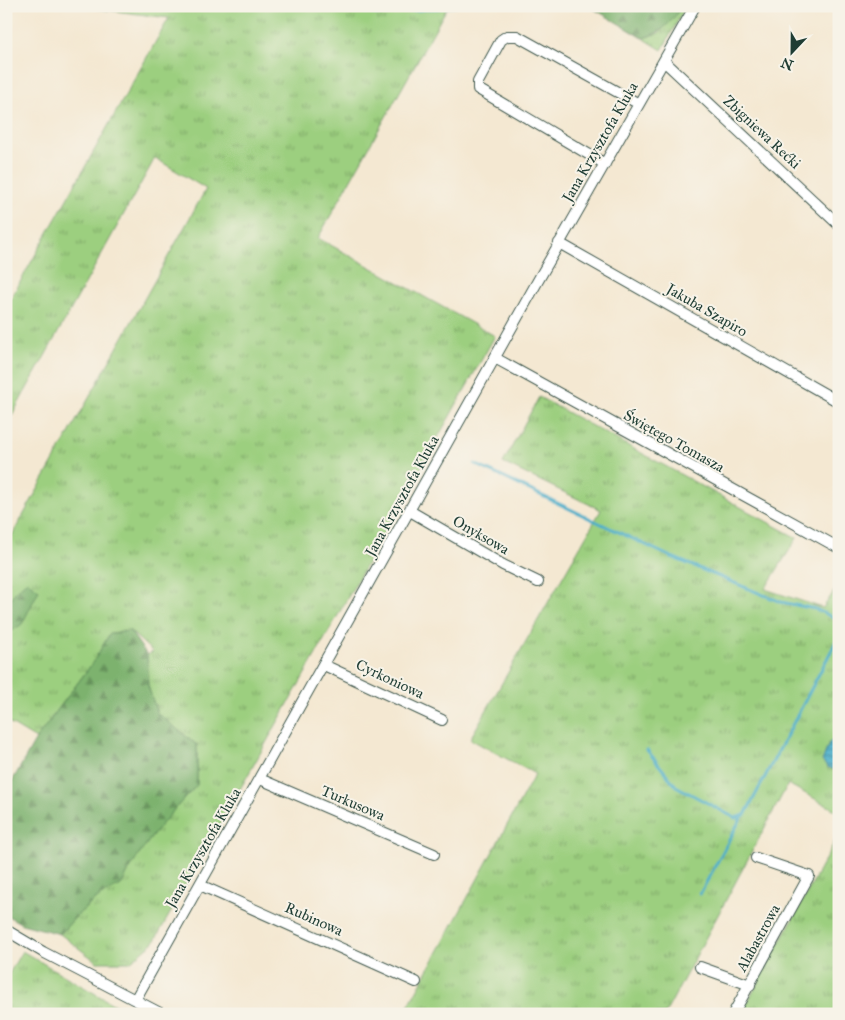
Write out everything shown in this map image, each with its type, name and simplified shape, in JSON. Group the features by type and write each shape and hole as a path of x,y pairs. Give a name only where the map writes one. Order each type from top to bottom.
{"street":[{"name":"Jana Krzysztofa Kluka","path":"135,1000 559,243 695,6"},
{"path":"605,164 478,89 478,82 501,40 507,36 517,36 639,104"},
{"name":"Zbigniewa Rećki","path":"664,61 839,225"},
{"name":"Jakuba Szapiro","path":"559,243 839,402"},
{"name":"Świętego Tomasza","path":"495,358 839,548"},
{"name":"Onyksowa","path":"410,511 503,565 538,582"},
{"name":"Cyrkoniowa","path":"324,665 442,720"},
{"name":"Turkusowa","path":"260,779 434,854"},
{"name":"Alabastrowa","path":"733,1014 809,876 756,858"},
{"name":"Rubinowa","path":"200,885 416,982"},
{"path":"6,930 43,952 162,1014"},
{"path":"700,967 750,985"}],"green space":[{"path":"76,6 448,6 318,238 495,336 154,942 130,962 97,962 60,934 95,900 121,885 155,832 197,785 197,745 157,713 148,686 147,655 153,652 130,631 110,633 94,661 36,739 6,721 6,546 206,189 155,158 6,426 6,307 169,18"},
{"path":"589,6 682,6 666,26 656,33 643,38"},
{"path":"682,6 686,6 662,50 643,38 659,33"},
{"path":"539,397 797,538 765,589 823,608 839,584 839,812 788,784 665,1014 404,1014 535,774 470,739 601,510 503,463"},
{"path":"27,581 39,590 22,624 6,635 6,617 10,599"},
{"path":"130,631 147,655 148,686 157,713 197,745 197,785 155,832 121,885 95,900 60,934 22,924 6,915 6,792 36,739 94,661 110,633"},
{"path":"839,834 839,1014 741,1014"},
{"path":"22,951 118,1007 135,1014 6,1014 6,979"}],"water":[{"path":"839,736 839,771 827,767 822,761 829,743"}],"waterway":[{"path":"328,6 379,14 456,6"},
{"path":"475,464 669,556 781,602 815,609 839,620"},
{"path":"647,750 676,786 735,818 745,815 839,636"},
{"path":"700,894 741,818"}]}
